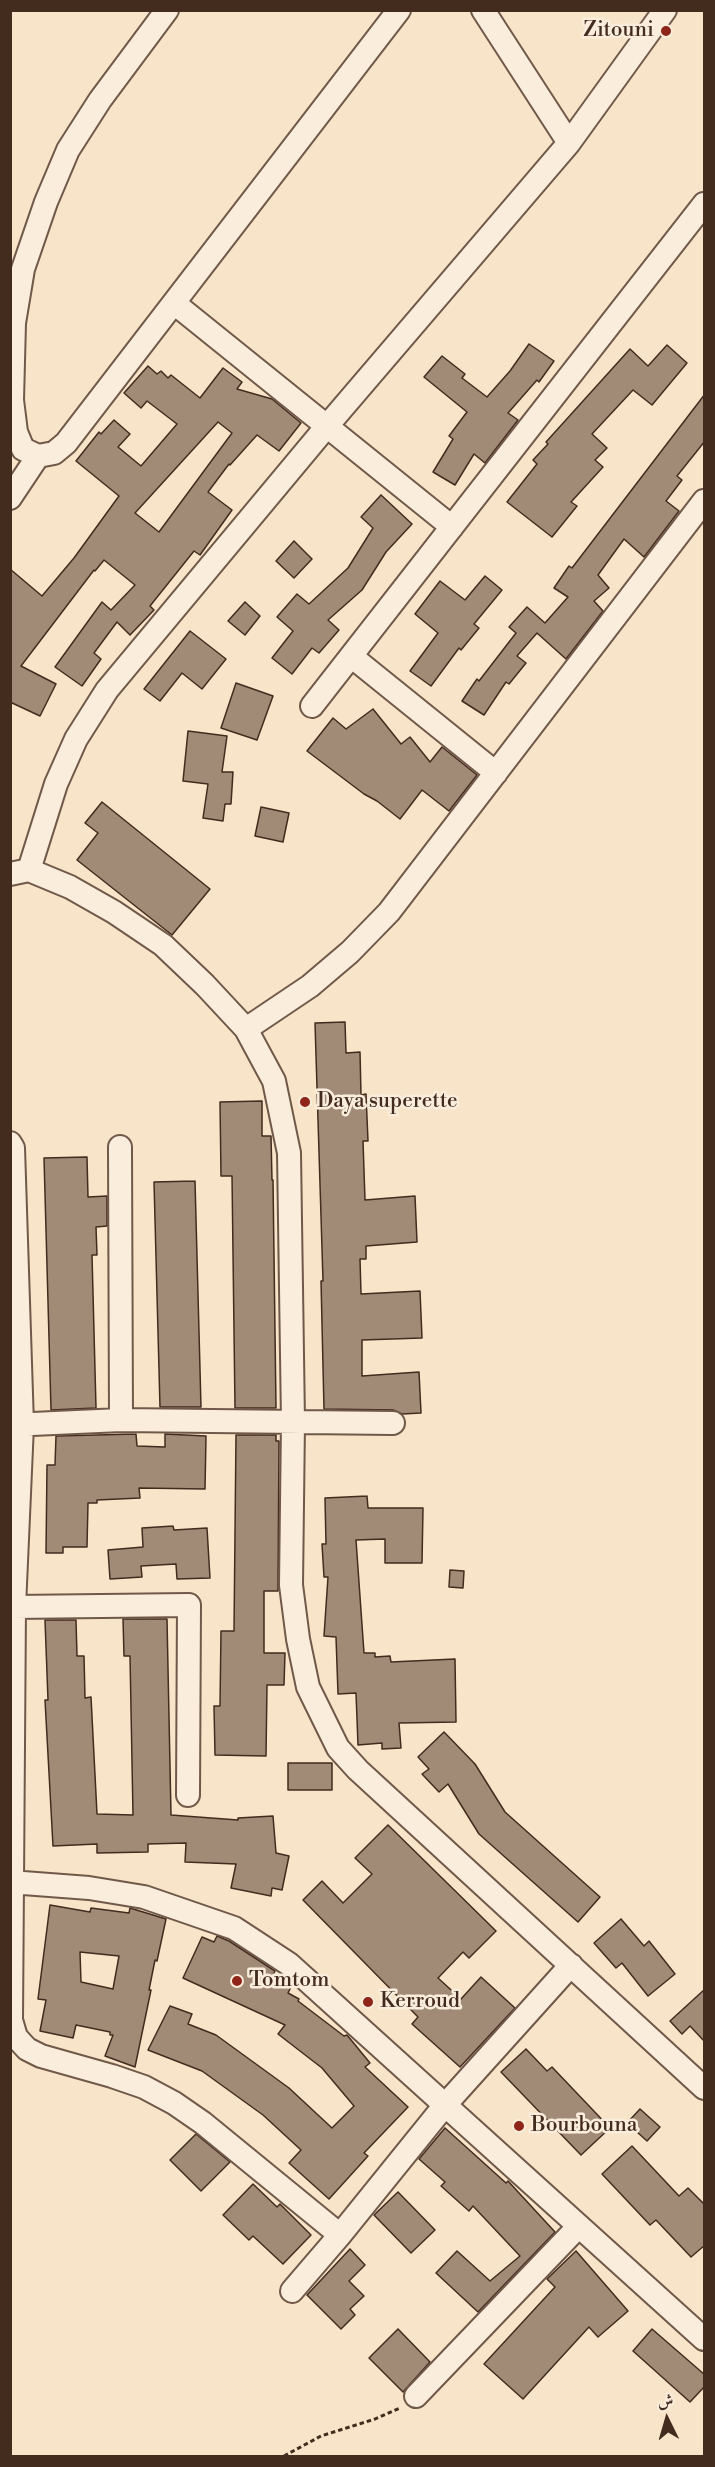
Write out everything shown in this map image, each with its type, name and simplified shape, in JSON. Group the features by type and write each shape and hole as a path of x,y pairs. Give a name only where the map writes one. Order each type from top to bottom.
{"street":[{"path":"167,10 100,100 68,150 46,202 23,269 14,323 12,400 16,432 24,449 38,456 54,453 66,443 399,10"},
{"path":"483,10 569,143"},
{"path":"665,10 569,143 327,426 107,690 76,739 20,872 70,887 163,945 246,1029 274,1081 289,1153 293,1422 291,1585 298,1639 309,1687 338,1748 358,1770 705,2088"},
{"path":"312,706 705,204"},
{"path":"174,303 452,527"},
{"path":"10,498 38,456"},
{"path":"246,1029 310,986 350,952 389,912 705,501"},
{"path":"351,656 496,773"},
{"path":"10,1143 13,1148 16,1425 10,2020 15,2037 27,2049 41,2056 144,2087 174,2103 203,2123 340,2235"},
{"path":"120,1147 121,1420"},
{"path":"16,1425 121,1420 393,1423"},
{"path":"14,1607 189,1605 188,1795"},
{"path":"12,1882 89,1887 144,1897 234,1928 289,1964 705,2339"},
{"path":"292,2291 445,2105 571,1965"},
{"path":"416,2396 579,2226"}],"path":[{"path":"284,2457 321,2436 375,2420 398,2409 416,2396"}],"building":[{"path":"529,344 554,361 539,382 537,380 508,413 518,420 485,463 474,454 455,485 433,472 453,439 449,436 467,412 424,377 442,356 465,374 462,378 487,397 510,371"},
{"path":"667,345 687,363 652,405 633,390 592,434 607,448 595,460 603,467 571,502 577,506 552,537 507,502 537,464 533,460 548,444 546,442 630,349 648,366"},
{"path":"148,366 157,374 161,371 168,378 171,375 200,398 223,368 242,382 237,389 272,399 301,423 279,451 257,435 229,464 208,492 232,510 200,555 194,551 150,606 154,610 130,635 117,622 94,653 101,659 82,686 55,667 102,602 111,610 135,585 104,560 94,570 21,666 56,684 40,716 10,702 10,569 42,596 74,558 119,496 76,461 99,432 101,434 114,420 130,434 118,447 141,466 177,424 147,401 141,408 124,393","holes":["218,422 232,433 159,532 135,513"]},
{"path":"705,394 705,441 677,476 682,480 666,501 679,511 644,557 624,539 598,575 609,588 594,601 603,611 566,659 537,633 517,656 526,663 509,684 506,682 484,715 462,701 477,679 479,681 516,633 509,627 527,607 545,623 568,597 554,588 569,566 572,568"},
{"path":"381,495 412,524 386,552 362,590 328,620 339,630 319,653 312,648 292,674 272,658 293,631 277,617 297,594 309,604 348,568 373,528 361,517"},
{"path":"294,541 312,559 294,578 276,561"},
{"path":"485,576 502,590 474,624 479,628 461,650 459,648 431,686 410,671 438,633 415,614 440,581 465,600"},
{"path":"245,602 260,616 245,635 228,621"},
{"path":"190,631 226,659 202,689 182,673 160,701 144,689"},
{"path":"236,683 273,696 257,740 221,728"},
{"path":"373,709 401,744 410,737 430,762 442,747 477,775 449,811 422,790 400,819 307,751 333,718 346,729"},
{"path":"188,731 227,736 222,772 233,772 231,804 225,804 223,821 203,818 208,784 183,781"},
{"path":"102,802 210,889 172,935 77,860 98,833 85,823"},
{"path":"261,807 289,813 283,842 255,836"},
{"path":"345,1022 346,1053 360,1052 361,1095 366,1094 368,1141 363,1141 365,1200 415,1196 417,1242 366,1246 366,1259 360,1259 361,1294 420,1291 422,1338 362,1340 362,1376 419,1372 421,1413 402,1414 393,1410 324,1409 321,1281 323,1281 315,1023"},
{"path":"262,1101 262,1136 271,1136 276,1408 235,1408 232,1176 221,1176 220,1102"},
{"path":"87,1157 88,1197 107,1196 107,1226 96,1227 97,1255 92,1255 96,1408 51,1410 44,1158"},
{"path":"195,1181 201,1407 160,1407 154,1182"},
{"path":"136,1434 137,1446 165,1447 165,1434 206,1436 205,1489 139,1488 140,1498 97,1500 97,1503 88,1503 87,1547 63,1547 63,1553 46,1553 47,1465 55,1465 56,1436"},
{"path":"236,1435 276,1435 276,1441 279,1441 278,1591 264,1591 264,1653 285,1653 284,1685 267,1685 266,1756 215,1755 214,1706 220,1706 221,1631 234,1631"},
{"path":"367,1496 368,1508 423,1508 422,1563 385,1563 385,1539 356,1540 364,1653 375,1653 375,1657 390,1656 391,1662 455,1659 456,1722 399,1723 401,1748 382,1749 382,1743 358,1745 356,1693 338,1694 336,1637 324,1636 328,1577 324,1577 322,1544 326,1544 325,1498"},
{"path":"173,1526 174,1530 207,1528 210,1578 177,1579 176,1564 141,1566 142,1577 110,1579 108,1550 143,1547 142,1528"},
{"path":"450,1570 464,1571 463,1588 449,1587"},
{"path":"123,1619 167,1619 171,1815 238,1820 238,1818 273,1816 276,1853 289,1856 282,1890 272,1888 271,1896 231,1888 236,1864 185,1862 186,1843 148,1844 148,1852 97,1853 97,1844 53,1846 45,1700 48,1700 45,1620 76,1620 77,1656 84,1656 85,1698 91,1697 97,1814 133,1815 130,1656 124,1656"},
{"path":"444,1732 475,1764 505,1812 600,1897 578,1922 479,1834 448,1784 439,1792 422,1774 429,1769 418,1757"},
{"path":"288,1763 332,1763 332,1790 288,1790"},
{"path":"388,1825 496,1931 469,1958 463,1952 438,1978 461,1999 481,1977 515,2008 460,2067 412,2024 418,2017 303,1900 322,1881 343,1903 372,1874 355,1858"},
{"path":"50,1905 90,1912 91,1908 129,1913 130,1908 166,1919 157,1961 155,1960 135,2067 105,2056 113,2035 110,2035 110,2032 76,2025 73,2038 40,2031 46,2000 38,1999","holes":["80,1952 119,1956 113,1989 81,1982"]},
{"path":"621,1919 644,1946 649,1941 675,1974 648,1996 622,1963 616,1968 594,1943"},
{"path":"217,1936 229,1941 275,1971 273,1975 290,1983 292,1985 288,1993 299,1999 298,2001 344,2036 347,2035 370,2063 365,2067 408,2107 364,2153 368,2156 329,2199 289,2163 301,2150 263,2115 202,2071 148,2050 170,2006 192,2014 188,2024 216,2035 289,2088 332,2128 354,2106 322,2068 278,2034 285,2025 183,1978 202,1937 214,1942"},
{"path":"705,1989 705,2042 690,2026 682,2034 670,2021"},
{"path":"526,2049 547,2071 552,2067 610,2128 581,2155 501,2072"},
{"path":"640,2109 660,2127 647,2141 627,2123"},
{"path":"445,2128 506,2183 508,2181 555,2232 478,2312 436,2273 457,2251 490,2281 520,2256 473,2206 469,2211 441,2186 445,2182 419,2159"},
{"path":"196,2134 230,2162 201,2191 170,2160"},
{"path":"632,2146 679,2196 688,2188 705,2205 705,2245 691,2257 656,2220 650,2225 602,2174"},
{"path":"253,2184 277,2207 280,2204 311,2235 283,2264 253,2236 249,2240 223,2215"},
{"path":"398,2192 435,2230 411,2253 374,2215"},
{"path":"350,2249 365,2265 349,2281 364,2296 350,2309 355,2315 341,2329 307,2295"},
{"path":"576,2251 628,2311 598,2337 589,2327 523,2399 484,2364 555,2287 547,2279"},
{"path":"398,2329 430,2362 403,2392 369,2358"},
{"path":"652,2329 705,2375 705,2386 690,2402 633,2351"}],"place":[{"name":"Zitouni","path":"666,31"},
{"name":"Daya superette","path":"305,1102"},
{"name":"Tomtom","path":"237,1981"},
{"name":"Kerroud","path":"368,2002"},
{"name":"Bourbouna","path":"519,2126"}]}
